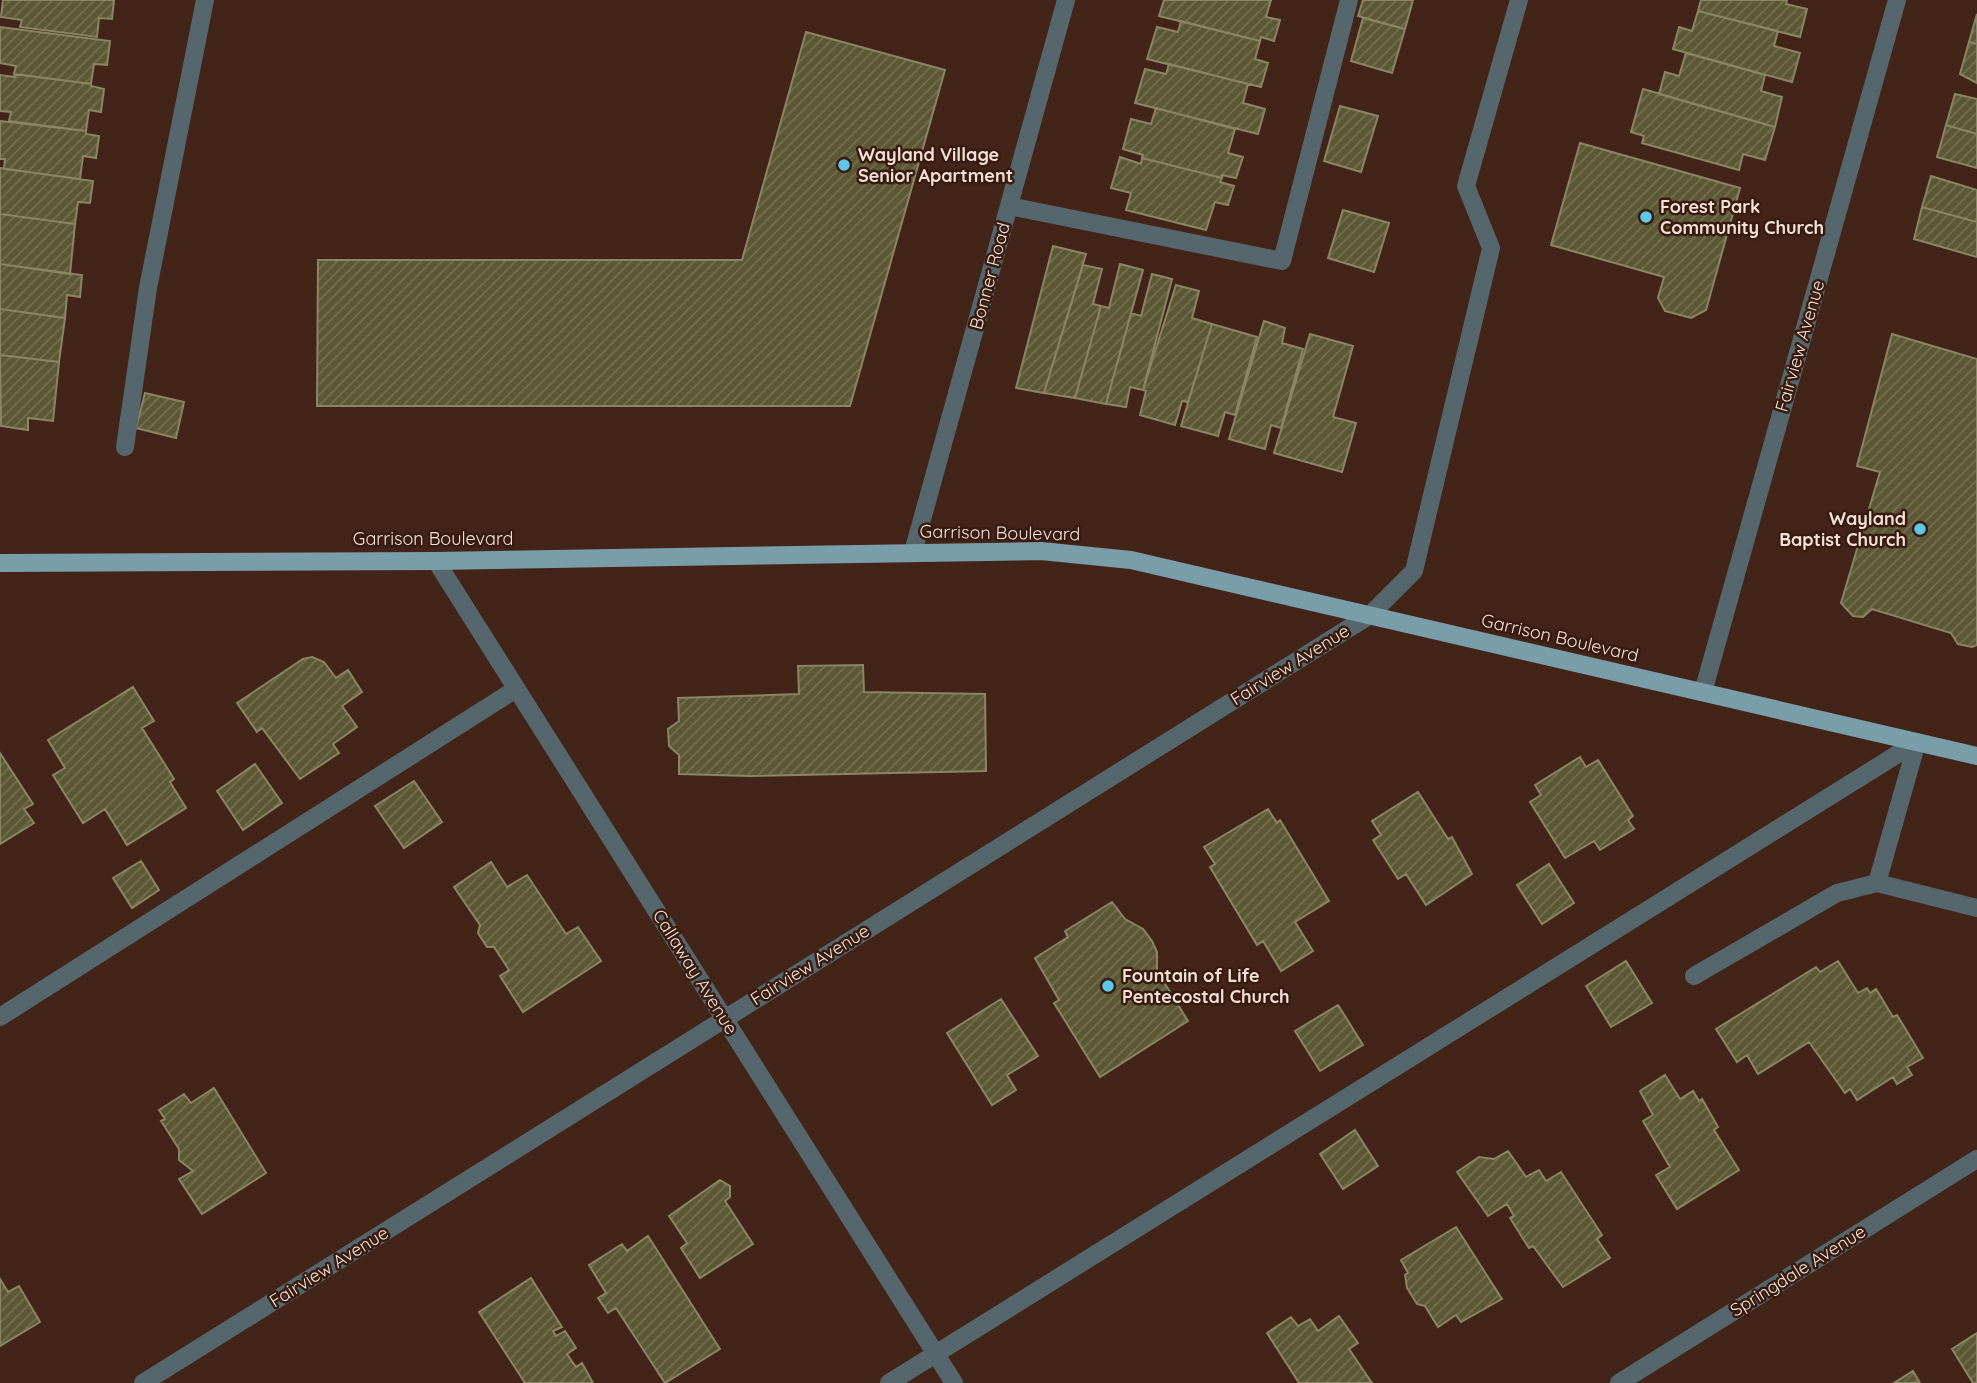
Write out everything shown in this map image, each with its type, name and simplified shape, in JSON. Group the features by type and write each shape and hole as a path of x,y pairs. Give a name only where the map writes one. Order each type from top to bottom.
{"main road":[{"name":"Garrison Boulevard","path":"0,563 436,561 1041,551 1131,560 1977,756"}],"street":[{"path":"125,447 148,288 205,0"},
{"name":"Bonner Road","path":"913,552 1066,0"},
{"path":"1009,206 1282,261 1349,0"},
{"name":"Fairview Avenue","path":"143,1383 1370,615 1414,571 1492,248 1466,186 1519,0"},
{"name":"Fairview Avenue","path":"1703,692 1897,0"},
{"name":"Callaway Avenue","path":"436,561 954,1383"},
{"path":"0,1017 516,689"},
{"path":"1877,883 1917,742"},
{"path":"889,1383 1917,742"},
{"path":"1694,976 1838,893 1877,883 1977,908"},
{"name":"Springdale Avenue","path":"1619,1383 1977,1159"}],"building":[{"path":"3,0 114,0 112,19 99,18 97,37 20,27 22,20 1,17"},
{"path":"1164,0 1271,0 1266,17 1280,20 1274,41 1261,37 1260,41 1159,16"},
{"path":"1363,0 1413,0 1405,29 1358,16"},
{"path":"1701,0 1787,0 1786,4 1807,9 1800,37 1698,11"},
{"path":"1698,11 1778,31 1774,46 1800,53 1792,82 1673,49 1679,27 1692,31"},
{"path":"1977,14 1977,44 1969,42"},
{"path":"1363,18 1405,29 1392,73 1351,61"},
{"path":"1181,21 1260,41 1255,59 1268,63 1261,87 1147,59 1157,27 1178,32"},
{"path":"0,27 110,41 107,65 94,64 91,84 14,74 16,66 0,63"},
{"name":"Wayland Village Senior Apartment","path":"806,32 945,70 850,406 317,406 318,260 742,260"},
{"path":"1969,42 1977,44 1977,83 1960,74"},
{"path":"1686,53 1765,75 1761,91 1782,97 1775,127 1659,94 1665,72 1679,76"},
{"path":"1169,64 1248,84 1243,103 1265,109 1258,134 1135,103 1145,69 1166,74"},
{"path":"14,74 91,84 104,89 101,112 89,110 86,131 9,121 11,112 0,111 0,75 15,77"},
{"path":"1643,89 1775,127 1765,160 1743,154 1739,170 1642,143 1644,136 1631,132"},
{"path":"1955,94 1977,99 1977,134 1946,125"},
{"path":"1340,106 1378,116 1361,172 1324,161"},
{"path":"1156,108 1235,129 1228,153 1243,157 1236,178 1222,175 1222,178 1142,158 1143,155 1123,149 1131,119 1151,124"},
{"path":"0,121 86,131 86,134 99,136 96,158 83,156 80,179 4,169 5,159 0,159"},
{"path":"1946,125 1977,134 1977,168 1937,157"},
{"name":"Forest Park Community Church","path":"1580,143 1740,188 1706,310 1691,318 1665,311 1658,298 1664,277 1551,245"},
{"path":"1120,157 1141,164 1142,158 1222,178 1220,182 1234,186 1228,205 1215,202 1206,230 1126,210 1131,193 1111,188"},
{"path":"0,168 93,181 90,203 78,202 75,224 0,214"},
{"path":"1931,176 1977,190 1977,222 1922,207"},
{"path":"1922,207 1977,222 1977,257 1914,239"},
{"path":"1343,210 1389,223 1374,272 1328,258"},
{"path":"0,214 75,224 70,274 0,264"},
{"path":"1053,246 1086,254 1044,393 1016,388"},
{"path":"0,264 82,275 80,297 67,295 65,318 0,309"},
{"path":"1120,264 1143,270 1106,404 1075,398 1101,306 1109,308"},
{"path":"1083,265 1102,269 1093,304 1101,306 1075,398 1044,393"},
{"path":"1152,274 1172,279 1143,390 1130,387 1126,407 1106,404 1131,313 1141,316"},
{"path":"1176,285 1199,291 1192,318 1212,324 1188,402 1182,401 1175,425 1140,415 1146,391 1143,390"},
{"path":"0,309 65,318 59,362 0,355"},
{"path":"1264,321 1285,328 1282,343 1303,349 1281,428 1271,425 1265,449 1229,439"},
{"path":"1212,324 1257,337 1235,415 1225,412 1218,436 1181,426"},
{"path":"1310,334 1353,346 1333,417 1356,423 1342,472 1274,453"},
{"name":"Wayland Baptist Church","path":"1892,334 1977,359 1977,645 1972,647 1958,644 1951,633 1872,609 1863,617 1853,616 1841,603 1880,472 1857,466"},
{"path":"0,355 59,362 53,421 28,418 28,430 1,426"},
{"path":"145,393 184,402 176,438 136,428"},
{"path":"312,657 324,662 336,678 348,670 362,692 342,706 357,727 333,744 339,753 300,779 262,728 257,732 237,703 303,659"},
{"path":"863,665 864,692 985,694 986,771 750,776 679,774 679,755 669,746 668,729 679,721 678,698 799,694 798,666"},
{"path":"133,687 154,721 142,728 174,779 170,782 186,808 127,845 105,809 83,823 53,775 65,768 48,740"},
{"path":"0,753 33,804 24,809 34,823 0,844"},
{"path":"1580,757 1586,767 1598,760 1633,816 1628,820 1634,829 1600,850 1594,841 1565,858 1530,802 1541,795 1535,785"},
{"path":"255,764 282,803 243,830 217,791"},
{"path":"414,781 442,822 404,848 375,806"},
{"path":"1418,792 1448,839 1452,837 1472,874 1426,905 1406,874 1398,879 1373,840 1381,835 1372,821"},
{"path":"1268,809 1277,823 1280,820 1329,901 1295,922 1313,951 1281,971 1263,941 1257,945 1210,867 1215,864 1204,847"},
{"path":"141,861 159,890 132,908 113,878"},
{"path":"491,862 507,887 527,875 566,934 578,927 601,961 523,1012 500,976 509,970 494,947 487,947 478,933 480,925 454,887"},
{"path":"1549,864 1574,903 1542,924 1517,885"},
{"name":"Fountain of Life Pentecostal Church","path":"1112,902 1125,919 1143,929 1152,941 1157,952 1157,971 1188,1021 1100,1077 1054,1003 1059,1000 1035,958 1068,937 1065,931"},
{"path":"1626,961 1652,1003 1611,1027 1586,986"},
{"path":"1838,961 1858,993 1867,988 1870,993 1876,989 1893,1017 1897,1015 1923,1058 1907,1067 1912,1075 1897,1084 1893,1077 1857,1100 1850,1089 1845,1093 1809,1042 1758,1074 1747,1055 1737,1062 1716,1029 1816,967 1820,972"},
{"path":"1001,999 1038,1056 1007,1075 1016,1090 992,1105 947,1033"},
{"path":"1338,1005 1363,1045 1320,1071 1295,1031"},
{"path":"1665,1075 1680,1099 1693,1091 1699,1101 1702,1099 1718,1127 1714,1130 1739,1170 1677,1209 1656,1175 1670,1167 1643,1121 1653,1115 1640,1091"},
{"path":"214,1088 266,1173 202,1214 179,1179 193,1171 179,1160 179,1149 161,1121 165,1119 159,1110 184,1094 191,1103"},
{"path":"1355,1130 1378,1166 1343,1189 1320,1154"},
{"path":"1508,1151 1526,1177 1539,1170 1546,1181 1561,1172 1602,1235 1597,1239 1610,1258 1563,1287 1533,1246 1529,1248 1510,1218 1514,1216 1507,1204 1488,1216 1457,1172 1479,1157 1494,1159"},
{"path":"720,1180 730,1186 730,1197 725,1201 753,1244 700,1278 681,1248 687,1243 669,1216"},
{"path":"1456,1227 1502,1299 1461,1322 1456,1315 1438,1327 1425,1306 1417,1304 1407,1288 1405,1275 1408,1273 1401,1260"},
{"path":"648,1236 720,1349 665,1383 616,1308 608,1313 598,1298 606,1293 589,1265 622,1244 627,1251"},
{"path":"531,1278 562,1327 553,1331 556,1336 565,1331 576,1348 567,1354 576,1367 582,1363 593,1383 525,1383 479,1312"},
{"path":"0,1279 8,1292 19,1286 40,1322 0,1346"},
{"path":"1339,1316 1358,1343 1349,1349 1372,1383 1299,1383 1267,1333 1291,1317 1298,1326 1310,1319 1318,1331"},
{"path":"1977,1333 1977,1383 1973,1383 1952,1349"},
{"path":"1913,1371 1920,1383 1894,1383"}],"place":[{"name":"Wayland Village Senior Apartment","path":"844,165"},
{"name":"Forest Park Community Church","path":"1646,217"},
{"name":"Wayland Baptist Church","path":"1920,529"},
{"name":"Fountain of Life Pentecostal Church","path":"1108,986"}]}
